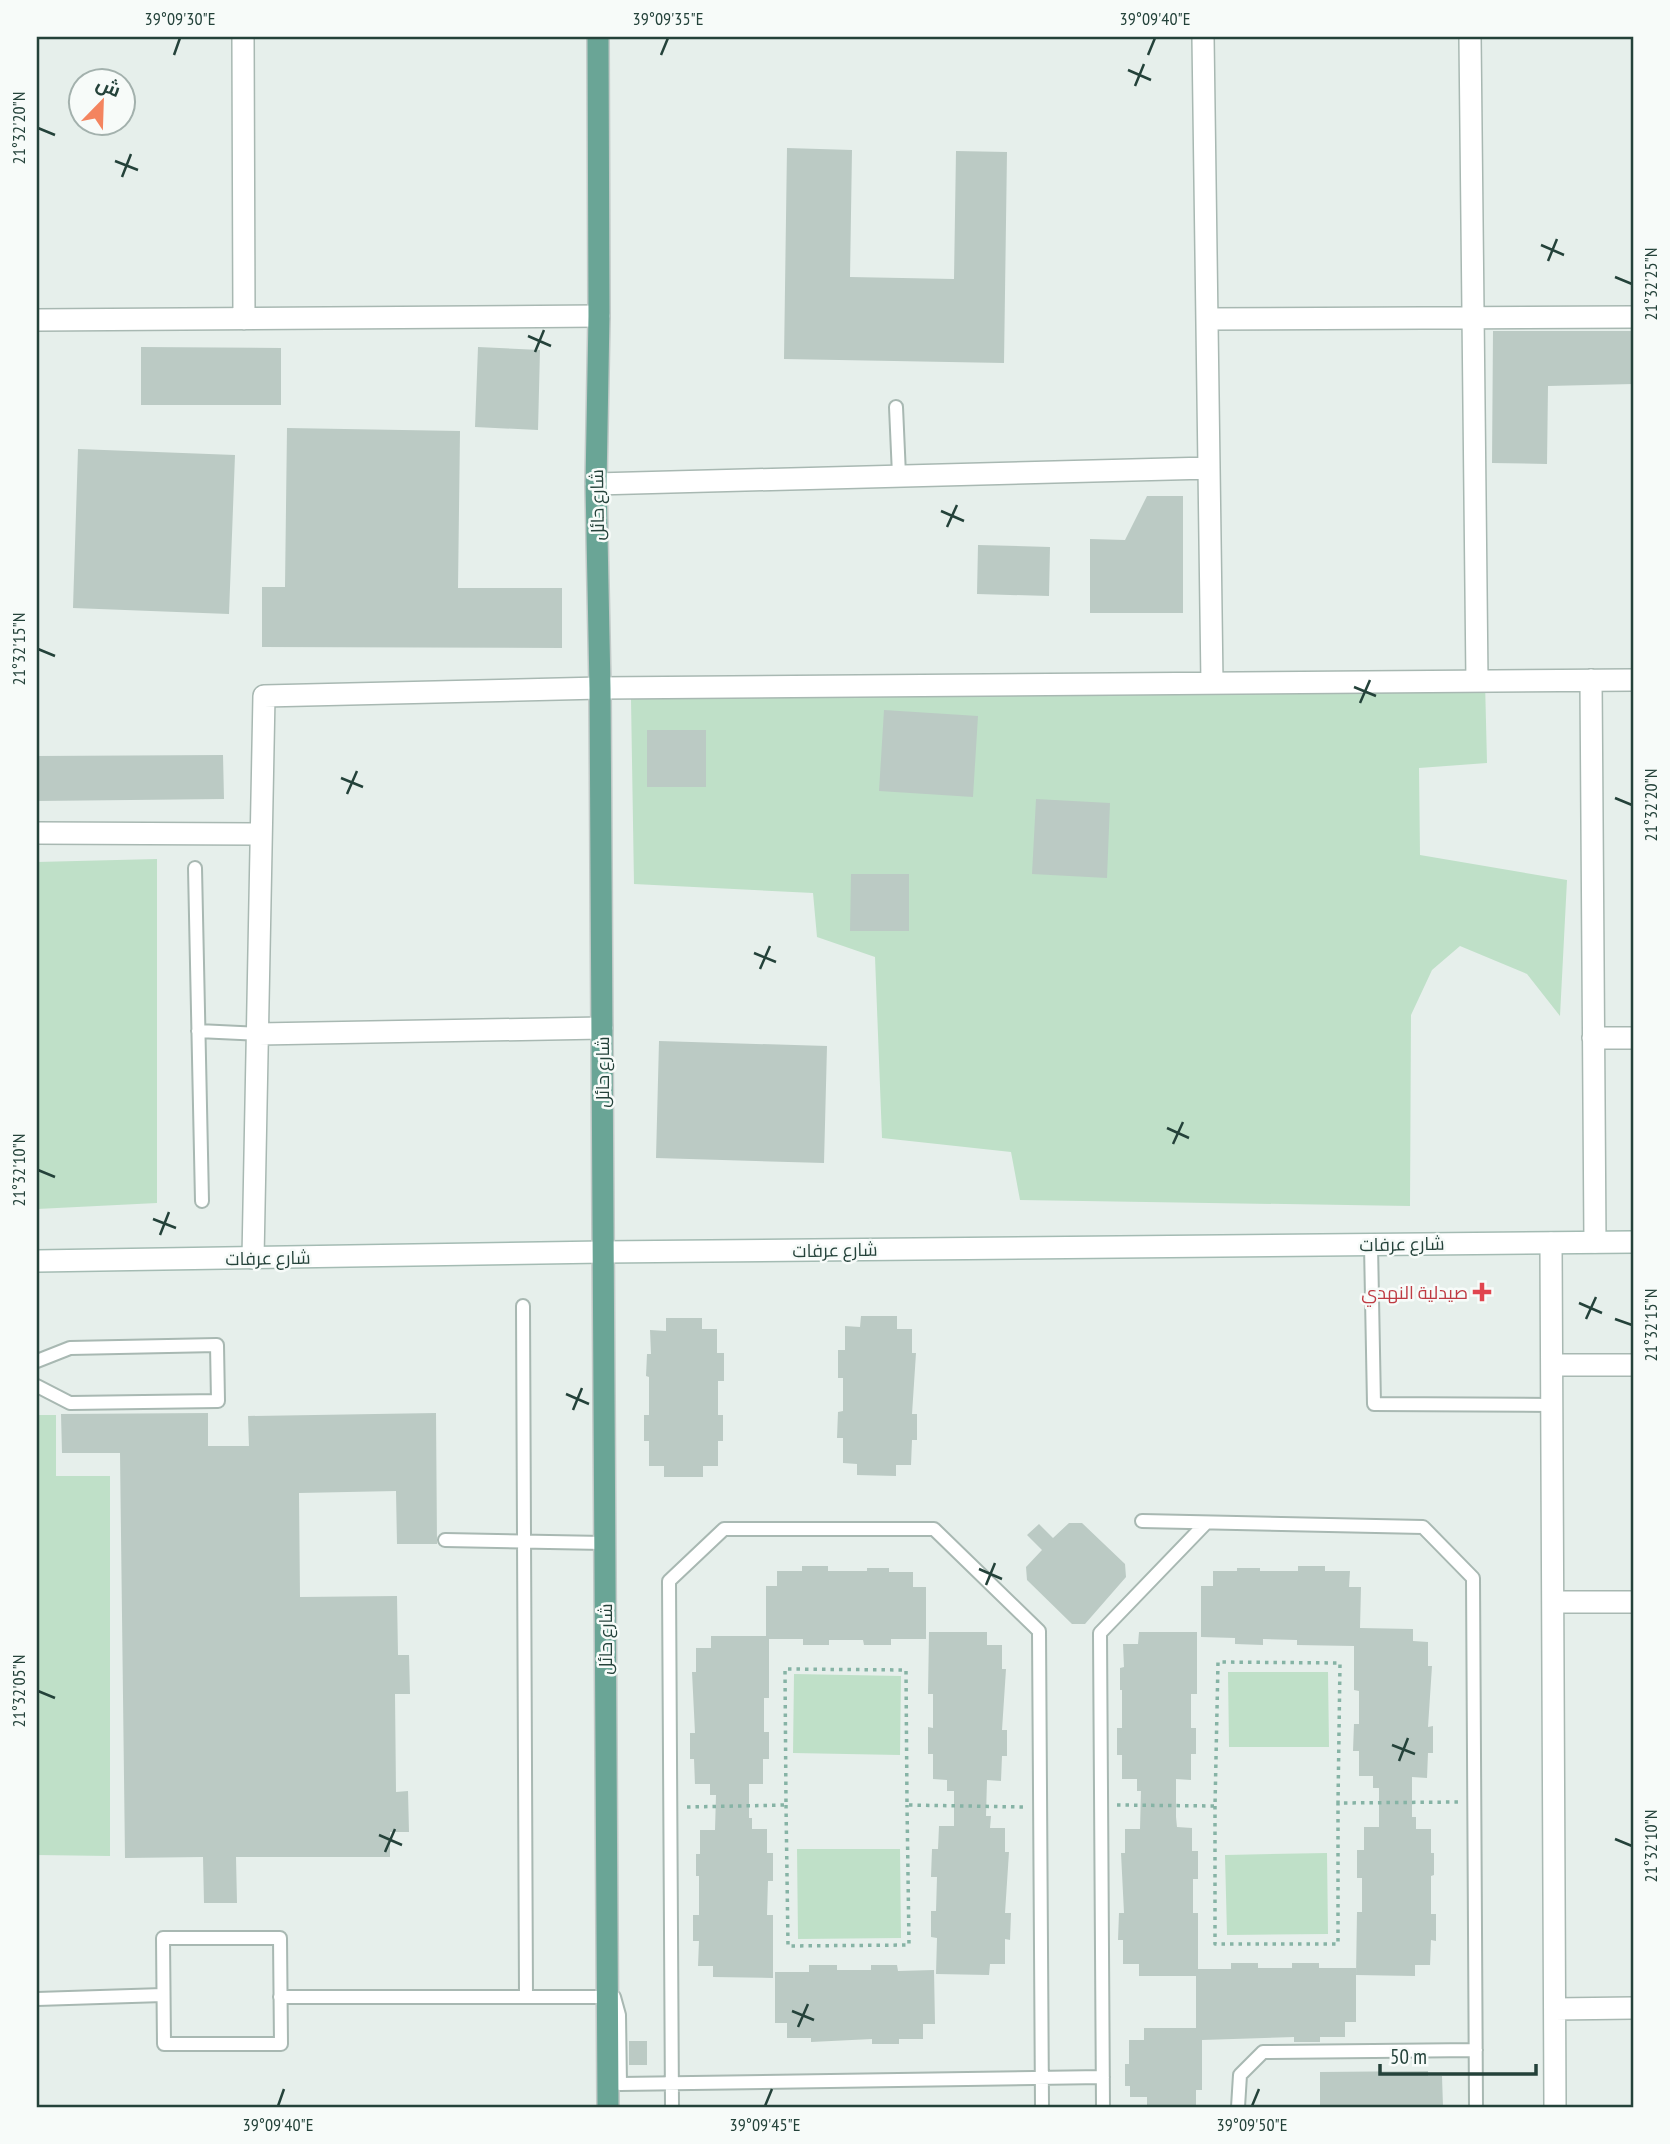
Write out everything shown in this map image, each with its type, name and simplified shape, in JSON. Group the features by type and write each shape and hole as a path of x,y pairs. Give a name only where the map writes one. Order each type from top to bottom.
{"main road":[{"name":"شارع حائل","path":"598,37 599,316 596,484 600,688 608,2107"}],"street":[{"path":"243,37 244,319"},
{"path":"1203,37 1212,683"},
{"path":"1470,37 1477,681"},
{"path":"37,320 599,316"},
{"path":"1207,319 1633,317"},
{"path":"596,484 1209,468"},
{"path":"1591,680 1595,1242"},
{"path":"253,1258 264,696 600,688 1633,680"},
{"path":"37,833 261,834"},
{"path":"259,1034 602,1028"},
{"path":"1593,1038 1633,1038"},
{"name":"شارع عرفات","path":"37,1261 603,1252 1633,1242"},
{"path":"1551,1243 1555,2107"},
{"path":"1553,1364 1633,1365"},
{"path":"1554,1602 1633,1602"},
{"path":"1555,2009 1633,2008"}],"lane":[{"path":"896,407 899,475"},
{"path":"195,868 202,1201"},
{"path":"198,1031 259,1034"},
{"path":"1371,1245 1374,1404 1553,1405"},
{"path":"523,1306 526,1997"},
{"path":"37,1361 70,1348 217,1345 218,1401 70,1404 37,1386"},
{"path":"1142,1521 1423,1527 1473,1578 1476,2107"},
{"path":"1103,2107 1100,1633 1206,1523"},
{"path":"672,2107 669,1581 724,1529 934,1529 1039,1631 1042,2107"},
{"path":"445,1540 604,1543"},
{"path":"163,1938 280,1938 280,1997 281,2044 163,2045 163,1938"},
{"path":"607,1967 619,2015 620,2084 1102,2077"},
{"path":"37,1999 163,1995"},
{"path":"280,1997 607,1997"},
{"path":"1238,2107 1240,2075 1263,2052 1476,2050"}],"path":[{"path":"1218,1662 1340,1663 1338,1944 1215,1944 1215,1806 1218,1662"},
{"path":"785,1669 906,1670 909,1945 789,1946 786,1805 785,1669"},
{"path":"1338,1803 1474,1802"},
{"path":"671,1807 786,1805"},
{"path":"907,1805 1041,1807"},
{"path":"1100,1805 1215,1806"}],"green space":[{"path":"1485,681 1487,763 1419,768 1420,855 1567,880 1560,1016 1527,974 1460,946 1432,970 1411,1015 1410,1206 1020,1200 1011,1152 882,1138 875,957 817,937 813,893 634,884 631,699"},
{"path":"157,859 157,1203 37,1209 37,862"},
{"path":"37,1415 56,1415 56,1476 110,1476 110,1856 37,1855"},
{"path":"1228,1672 1328,1672 1329,1747 1229,1747"},
{"path":"794,1674 901,1676 900,1755 793,1753"},
{"path":"797,1849 900,1849 901,1938 798,1939"},
{"path":"1327,1853 1328,1934 1227,1935 1225,1855"}],"building":[{"path":"787,148 852,150 850,277 954,279 956,151 1007,152 1004,363 784,359"},
{"path":"1493,331 1633,331 1633,384 1548,386 1547,464 1492,463"},
{"path":"141,347 281,348 281,405 141,405"},
{"path":"478,347 540,350 538,430 475,427"},
{"path":"287,428 460,431 458,588 562,588 562,648 262,647 262,587 285,587"},
{"path":"78,449 235,455 229,614 73,608"},
{"path":"1147,496 1183,496 1183,613 1090,613 1090,539 1125,540"},
{"path":"978,545 1050,547 1049,596 977,594"},
{"path":"884,710 978,716 973,797 879,791"},
{"path":"647,730 706,730 706,787 647,787"},
{"path":"223,755 224,799 37,801 37,756"},
{"path":"1036,799 1110,803 1107,878 1032,874"},
{"path":"851,874 909,874 909,931 850,931"},
{"path":"659,1041 827,1046 824,1163 656,1158"},
{"path":"861,1316 897,1316 897,1329 912,1329 912,1353 916,1353 912,1414 917,1414 917,1440 912,1440 911,1465 896,1465 896,1476 857,1475 857,1464 843,1463 843,1438 837,1438 838,1412 843,1411 843,1378 838,1378 838,1350 845,1350 845,1326 860,1327"},
{"path":"666,1318 702,1318 702,1329 717,1329 717,1353 724,1353 724,1381 718,1381 718,1415 723,1415 723,1441 718,1441 718,1466 703,1466 703,1477 664,1477 664,1466 649,1466 649,1441 644,1441 644,1415 649,1415 647,1354 651,1354 650,1330 666,1331"},
{"path":"208,1413 208,1446 249,1446 248,1416 436,1413 437,1544 397,1544 396,1491 299,1493 300,1597 397,1596 398,1655 409,1655 410,1694 395,1694 396,1792 408,1791 409,1832 390,1832 390,1857 236,1857 237,1903 204,1903 203,1857 125,1858 120,1453 62,1453 61,1414"},
{"path":"1069,1523 1082,1523 1125,1564 1126,1577 1085,1624 1072,1624 1027,1580 1026,1567 1042,1550 1027,1535 1039,1524 1053,1538"},
{"path":"802,1566 828,1566 828,1571 889,1568 889,1572 913,1572 913,1587 926,1587 926,1639 891,1639 891,1645 864,1645 863,1640 829,1640 829,1645 803,1645 803,1639 769,1639 769,1698 764,1698 764,1732 769,1732 769,1759 763,1759 763,1784 749,1784 749,1818 752,1818 752,1829 767,1829 767,1853 773,1853 773,1881 768,1881 767,1915 773,1915 773,1978 713,1977 713,1966 698,1966 699,1941 693,1941 693,1915 699,1915 696,1854 700,1854 700,1830 715,1830 716,1795 710,1795 710,1784 695,1784 694,1759 690,1759 690,1733 695,1733 692,1672 696,1672 696,1648 711,1648 711,1636 766,1636 766,1586 777,1586 777,1571 802,1571"},
{"path":"1298,1566 1325,1566 1325,1571 1350,1571 1349,1587 1361,1587 1360,1628 1413,1629 1413,1641 1428,1642 1428,1666 1432,1666 1428,1727 1433,1726 1433,1753 1428,1753 1427,1778 1412,1777 1412,1817 1416,1817 1416,1829 1431,1829 1434,1875 1431,1876 1431,1914 1436,1914 1436,1941 1431,1940 1430,1965 1415,1965 1415,1976 1356,1975 1357,1912 1362,1912 1362,1878 1357,1878 1357,1850 1364,1850 1364,1827 1379,1827 1379,1788 1373,1788 1373,1776 1359,1776 1359,1751 1353,1751 1354,1724 1359,1724 1359,1691 1354,1690 1354,1646 1297,1645 1297,1640 1263,1639 1263,1645 1235,1644 1235,1638 1201,1637 1201,1586 1213,1586 1213,1571 1260,1568 1260,1571 1298,1571"},
{"path":"929,1632 987,1632 987,1645 1002,1645 1002,1669 1006,1669 1002,1730 1007,1730 1007,1756 1002,1756 1001,1781 987,1780 986,1816 991,1816 990,1828 1005,1828 1005,1852 1009,1852 1005,1913 1011,1913 1010,1940 1005,1939 1005,1964 990,1964 989,1975 936,1974 937,1938 931,1937 931,1911 936,1911 937,1877 931,1877 932,1849 938,1849 939,1826 954,1826 954,1791 947,1791 947,1780 933,1779 933,1754 928,1754 928,1727 933,1728 933,1694 928,1694"},
{"path":"1139,1632 1197,1632 1197,1694 1191,1694 1191,1728 1196,1728 1196,1754 1191,1754 1191,1780 1176,1779 1176,1817 1177,1827 1192,1828 1192,1851 1198,1851 1198,1879 1193,1879 1193,1913 1198,1913 1198,1969 1231,1969 1231,1963 1258,1963 1258,1968 1292,1968 1292,1963 1319,1963 1319,1968 1356,1968 1356,2022 1345,2022 1345,2037 1320,2037 1320,2042 1294,2042 1294,2037 1202,2040 1202,2090 1196,2090 1196,2107 1147,2107 1147,2097 1130,2097 1130,2086 1125,2086 1129,2040 1144,2040 1144,2028 1196,2028 1196,1976 1139,1976 1139,1964 1123,1964 1123,1940 1118,1940 1119,1913 1124,1913 1121,1853 1125,1853 1125,1829 1140,1829 1141,1791 1137,1791 1137,1779 1122,1779 1122,1755 1117,1755 1117,1728 1122,1728 1120,1668 1124,1667 1123,1644 1138,1644"},
{"path":"809,1965 837,1965 837,1970 871,1970 871,1965 897,1965 898,1971 934,1970 935,2024 923,2024 923,2039 899,2039 899,2044 872,2044 872,2039 811,2042 811,2038 787,2038 787,2023 775,2023 775,1972 809,1972"},
{"path":"629,2041 647,2041 647,2065 629,2065"},
{"path":"1428,2071 1428,2076 1442,2076 1443,2107 1320,2107 1320,2072"}],"place":[{"name":"صيدلية النهدي","path":"1482,1292"}]}
